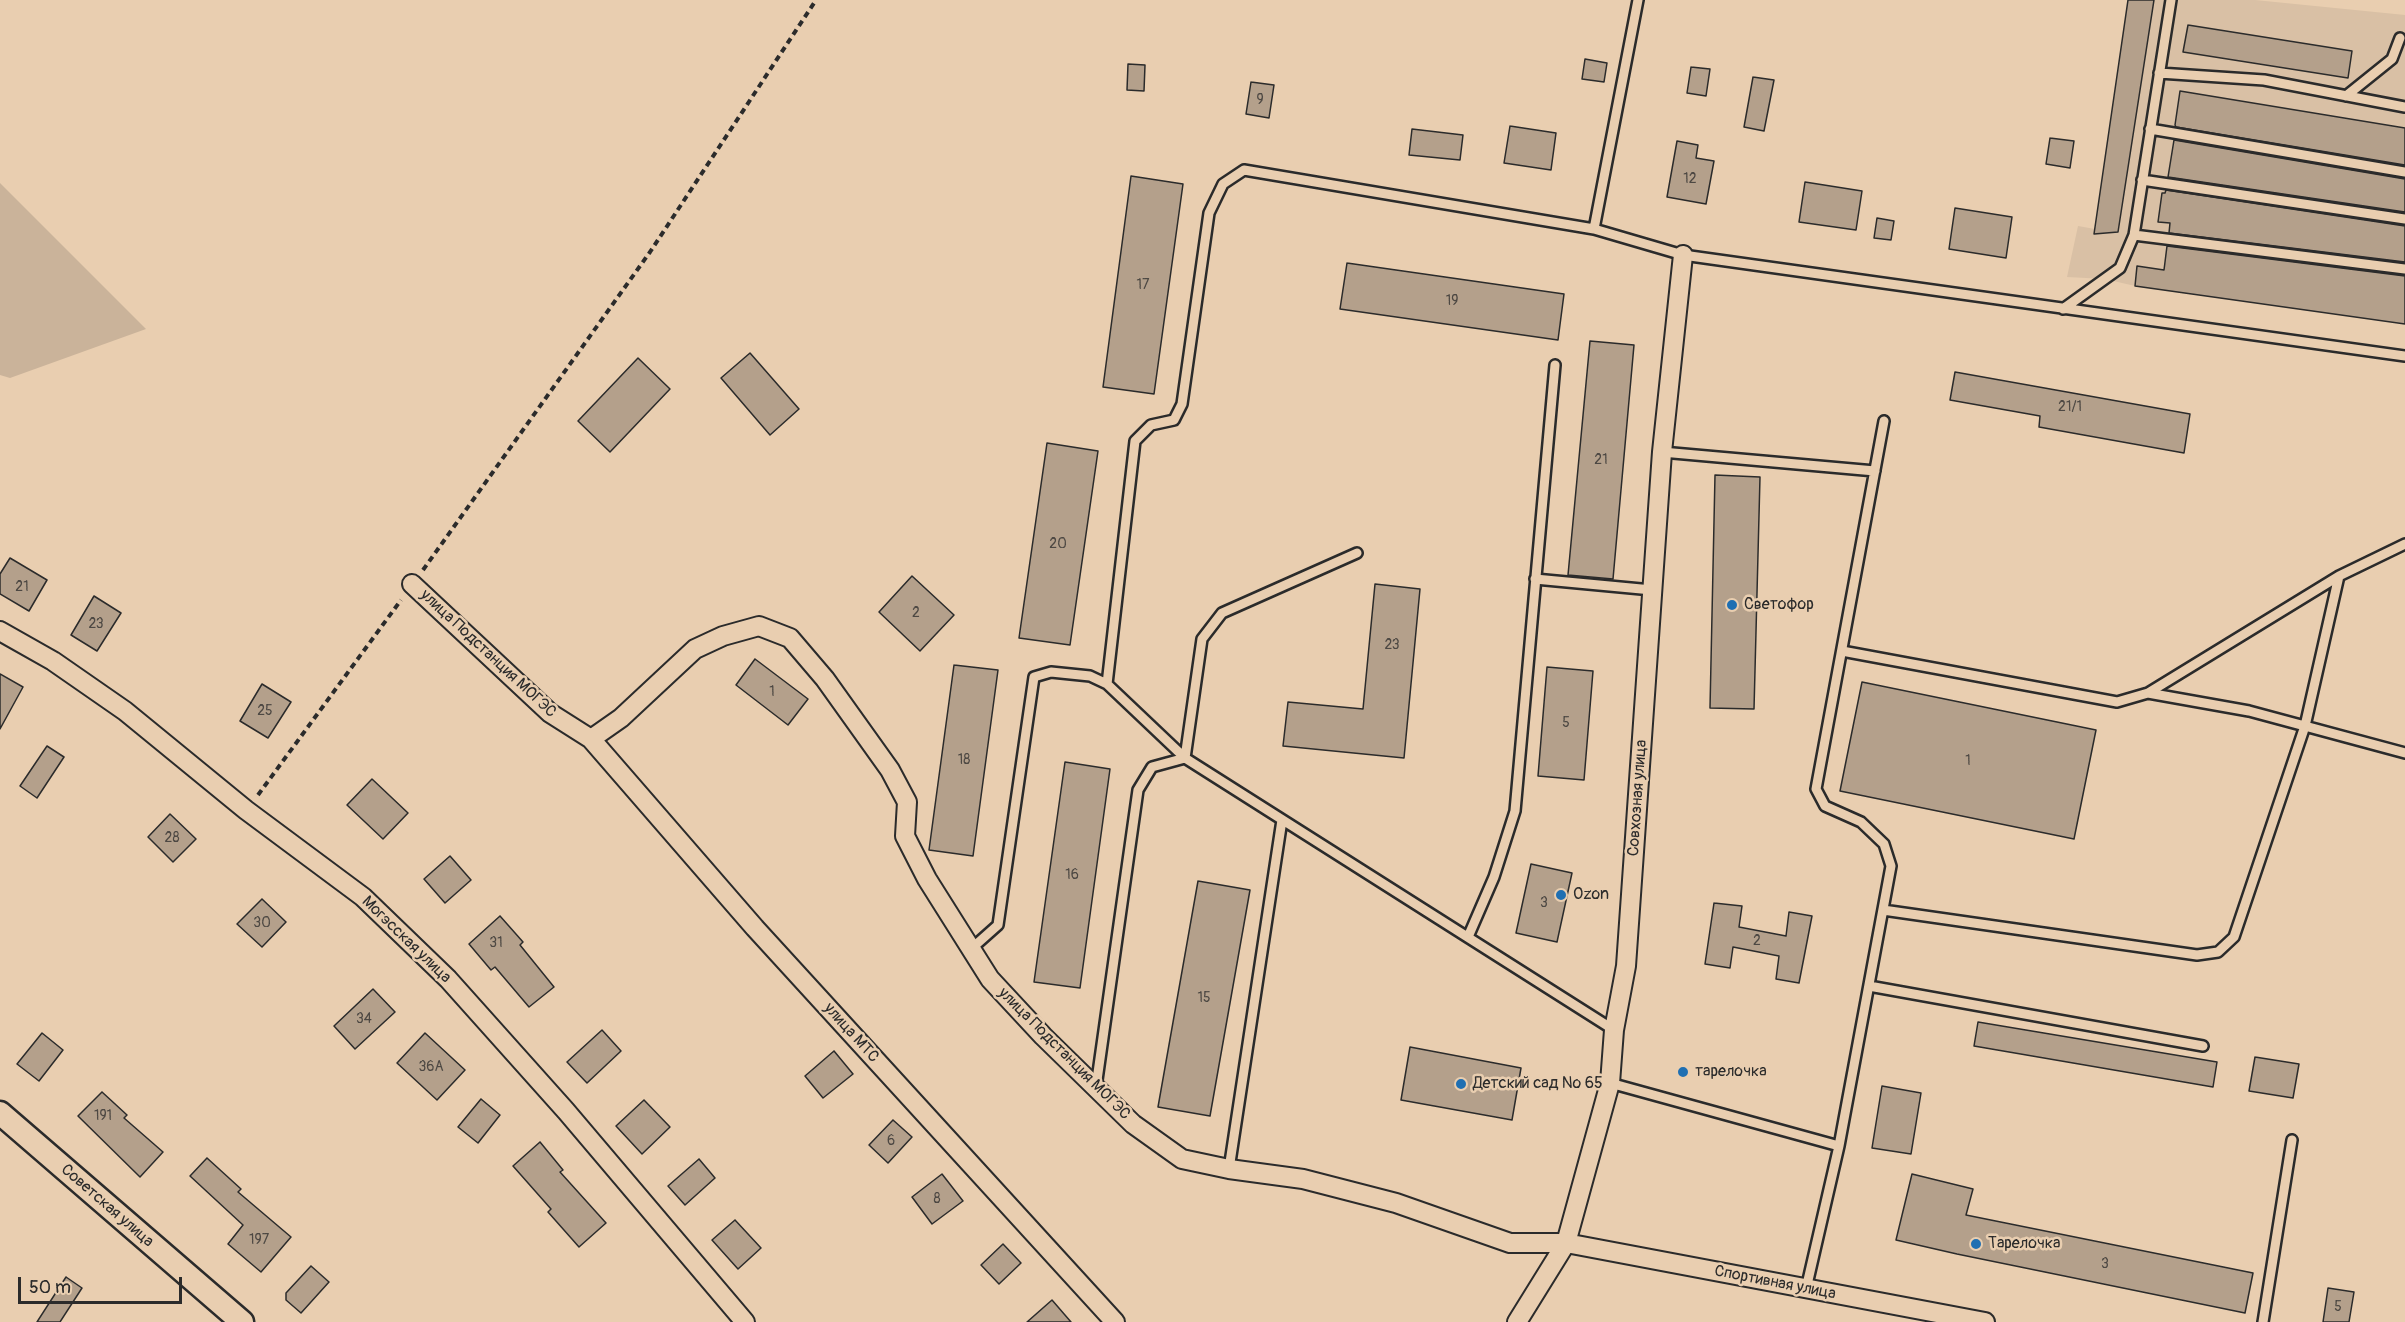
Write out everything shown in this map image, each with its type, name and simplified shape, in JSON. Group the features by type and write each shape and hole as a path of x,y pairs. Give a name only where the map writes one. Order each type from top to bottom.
{"street":[{"name":"Совхозная улица","path":"1516,1322 1566,1243 1610,1083 1614,1030 1626,966 1662,452 1683,255"},
{"name":"улица Подстанция МОГЭС","path":"412,584 550,713 591,740 621,718 695,649 723,636 759,626 790,638 825,679 890,770 907,802 904,836 927,879 990,979 1042,1036 1133,1124 1182,1159 1228,1169 1303,1179 1396,1203 1510,1243 1566,1243"},
{"name":"Могэсская улица","path":"0,631 53,661 125,711 246,810 363,897 448,979 566,1111 745,1322"},
{"name":"улица МТС","path":"591,740 755,928 1115,1322"},
{"name":"Советская улица","path":"0,1113 242,1322"},
{"name":"Спортивная улица","path":"1566,1243 1985,1322"}],"lane":[{"path":"1594,229 1638,0"},
{"path":"2063,309 2120,268 2134,235 2171,0"},
{"path":"2346,96 2392,59 2400,38"},
{"path":"2159,73 2264,80 2405,107"},
{"path":"2151,129 2405,172"},
{"path":"1107,684 1135,441 1151,425 1174,420 1182,404 1209,213 1223,184 1244,170 1594,229 1683,255 2405,356"},
{"path":"2142,180 2405,219"},
{"path":"2134,235 2405,269"},
{"path":"1468,938 1494,877 1515,811 1555,365"},
{"path":"1806,1289 1839,1146 1891,866 1884,844 1860,822 1825,806 1816,789 1884,421"},
{"path":"1662,452 1875,471"},
{"path":"1842,651 2117,702 2148,693 2339,576 2405,544"},
{"path":"1185,759 1202,639 1221,613 1357,553"},
{"path":"1883,910 2197,955 2218,952 2234,937 2305,726 2339,576"},
{"path":"1534,579 1652,590"},
{"path":"971,949 998,924 1034,677 1052,672 1090,676 1107,684 1185,759 1614,1030"},
{"path":"2148,693 2249,711 2405,753"},
{"path":"1096,1088 1138,790 1152,767 1185,759"},
{"path":"1228,1169 1282,819"},
{"path":"1869,986 2203,1046"},
{"path":"1610,1083 1839,1146"},
{"path":"2263,1322 2292,1140"}],"path":[{"path":"246,810 412,584 650,252 816,0"}],"shaded area":[{"path":"2128,0 2255,0 2405,15 2405,324 2135,286 2105,279 2067,277 2078,226 2095,229"},
{"path":"0,183 146,329 10,378 0,375"}],"building":[{"path":"2128,0 2154,0 2118,232 2094,234"},
{"path":"2188,25 2352,51 2348,78 2183,52"},
{"path":"1585,59 1607,63 1604,82 1582,79"},
{"path":"1128,64 1145,65 1144,91 1127,90"},
{"path":"1691,67 1710,69 1706,96 1687,93"},
{"path":"1753,77 1774,80 1764,131 1744,127"},
{"path":"1251,82 1274,85 1269,118 1246,114"},
{"path":"2180,91 2405,128 2405,165 2176,127"},
{"path":"1510,126 1556,133 1551,170 1504,163"},
{"path":"1412,129 1463,135 1460,160 1409,155"},
{"path":"2050,138 2074,141 2070,168 2046,164"},
{"path":"2174,140 2405,179 2405,212 2168,177"},
{"path":"1677,141 1698,145 1696,158 1714,161 1706,204 1667,197"},
{"path":"1131,176 1183,184 1154,394 1103,387"},
{"path":"1805,182 1862,191 1856,230 1799,222"},
{"path":"2166,190 2405,226 2405,262 2169,233 2170,223 2158,222 2162,193"},
{"path":"1955,208 2012,217 2006,258 1949,249"},
{"path":"1877,218 1894,221 1891,240 1874,238"},
{"path":"2167,246 2405,276 2405,324 2135,286 2137,266 2164,270"},
{"path":"1347,263 1564,294 1558,340 1340,309"},
{"path":"1590,341 1634,345 1613,579 1568,575"},
{"path":"750,353 799,409 770,435 721,378"},
{"path":"638,358 670,389 610,452 578,421"},
{"path":"1955,372 2190,414 2184,453 2039,427 2040,416 1950,400"},
{"path":"1047,443 1098,451 1070,645 1019,638"},
{"path":"1715,475 1760,477 1754,709 1710,708"},
{"path":"10,558 47,580 29,611 0,594 0,574"},
{"path":"912,576 954,615 920,651 879,612"},
{"path":"1375,584 1420,589 1404,758 1283,746 1288,702 1363,709"},
{"path":"94,596 121,613 97,651 71,635"},
{"path":"755,659 808,699 788,725 736,685"},
{"path":"954,665 998,670 973,856 929,850"},
{"path":"1547,667 1593,671 1584,780 1538,776"},
{"path":"0,674 23,687 0,729"},
{"path":"1862,682 2096,730 2074,839 1840,791"},
{"path":"262,684 291,702 268,738 240,721"},
{"path":"47,746 64,757 37,798 20,786"},
{"path":"1065,762 1110,769 1080,988 1034,982"},
{"path":"372,779 408,813 383,839 347,805"},
{"path":"170,814 196,839 173,862 148,837"},
{"path":"450,856 471,880 445,903 424,879"},
{"path":"1531,864 1572,873 1557,942 1516,933"},
{"path":"1198,881 1250,890 1210,1116 1158,1107"},
{"path":"262,899 286,922 262,947 237,924"},
{"path":"1714,903 1742,906 1739,927 1786,936 1789,912 1812,916 1799,983 1776,979 1779,956 1733,947 1730,968 1705,964"},
{"path":"500,916 523,942 520,945 554,987 529,1007 495,967 491,970 469,944"},
{"path":"373,989 395,1012 355,1049 334,1026"},
{"path":"1978,1022 2217,1062 2213,1087 1974,1046"},
{"path":"602,1030 621,1051 587,1083 567,1062"},
{"path":"42,1033 63,1050 39,1081 17,1064"},
{"path":"425,1033 465,1070 437,1100 397,1063"},
{"name":"Детский сад № 65","path":"1410,1047 1521,1068 1512,1120 1401,1100"},
{"path":"834,1051 853,1074 823,1098 805,1076"},
{"path":"2255,1057 2299,1064 2293,1098 2249,1091"},
{"path":"1882,1086 1921,1093 1911,1154 1872,1148"},
{"path":"102,1092 127,1115 124,1118 163,1152 140,1177 78,1116"},
{"path":"481,1099 500,1115 478,1143 458,1127"},
{"path":"644,1100 670,1127 642,1154 616,1126"},
{"path":"893,1120 912,1137 888,1163 869,1145"},
{"path":"540,1142 563,1170 560,1172 606,1223 579,1247 548,1212 551,1209 513,1166"},
{"path":"207,1158 241,1189 238,1192 291,1237 261,1272 228,1244 243,1225 190,1176"},
{"path":"699,1159 715,1178 685,1205 668,1186"},
{"path":"942,1174 963,1201 932,1224 912,1197"},
{"path":"1912,1174 1973,1189 1966,1215 2253,1273 2245,1313 1896,1240"},
{"path":"735,1220 761,1248 738,1269 712,1240"},
{"path":"1003,1244 1021,1263 999,1284 981,1265"},
{"path":"311,1266 329,1282 301,1313 286,1300 286,1293"},
{"path":"66,1277 82,1288 60,1322 37,1322"},
{"path":"2328,1288 2354,1292 2349,1322 2323,1322"},
{"path":"1052,1300 1071,1322 1027,1322"}],"place":[{"name":"Светофор","path":"1732,605"},
{"name":"Ozon","path":"1561,895"},
{"name":"тарелочка","path":"1683,1072"},
{"name":"Детский сад № 65","path":"1461,1084"},
{"name":"Тарелочка","path":"1976,1244"}]}
